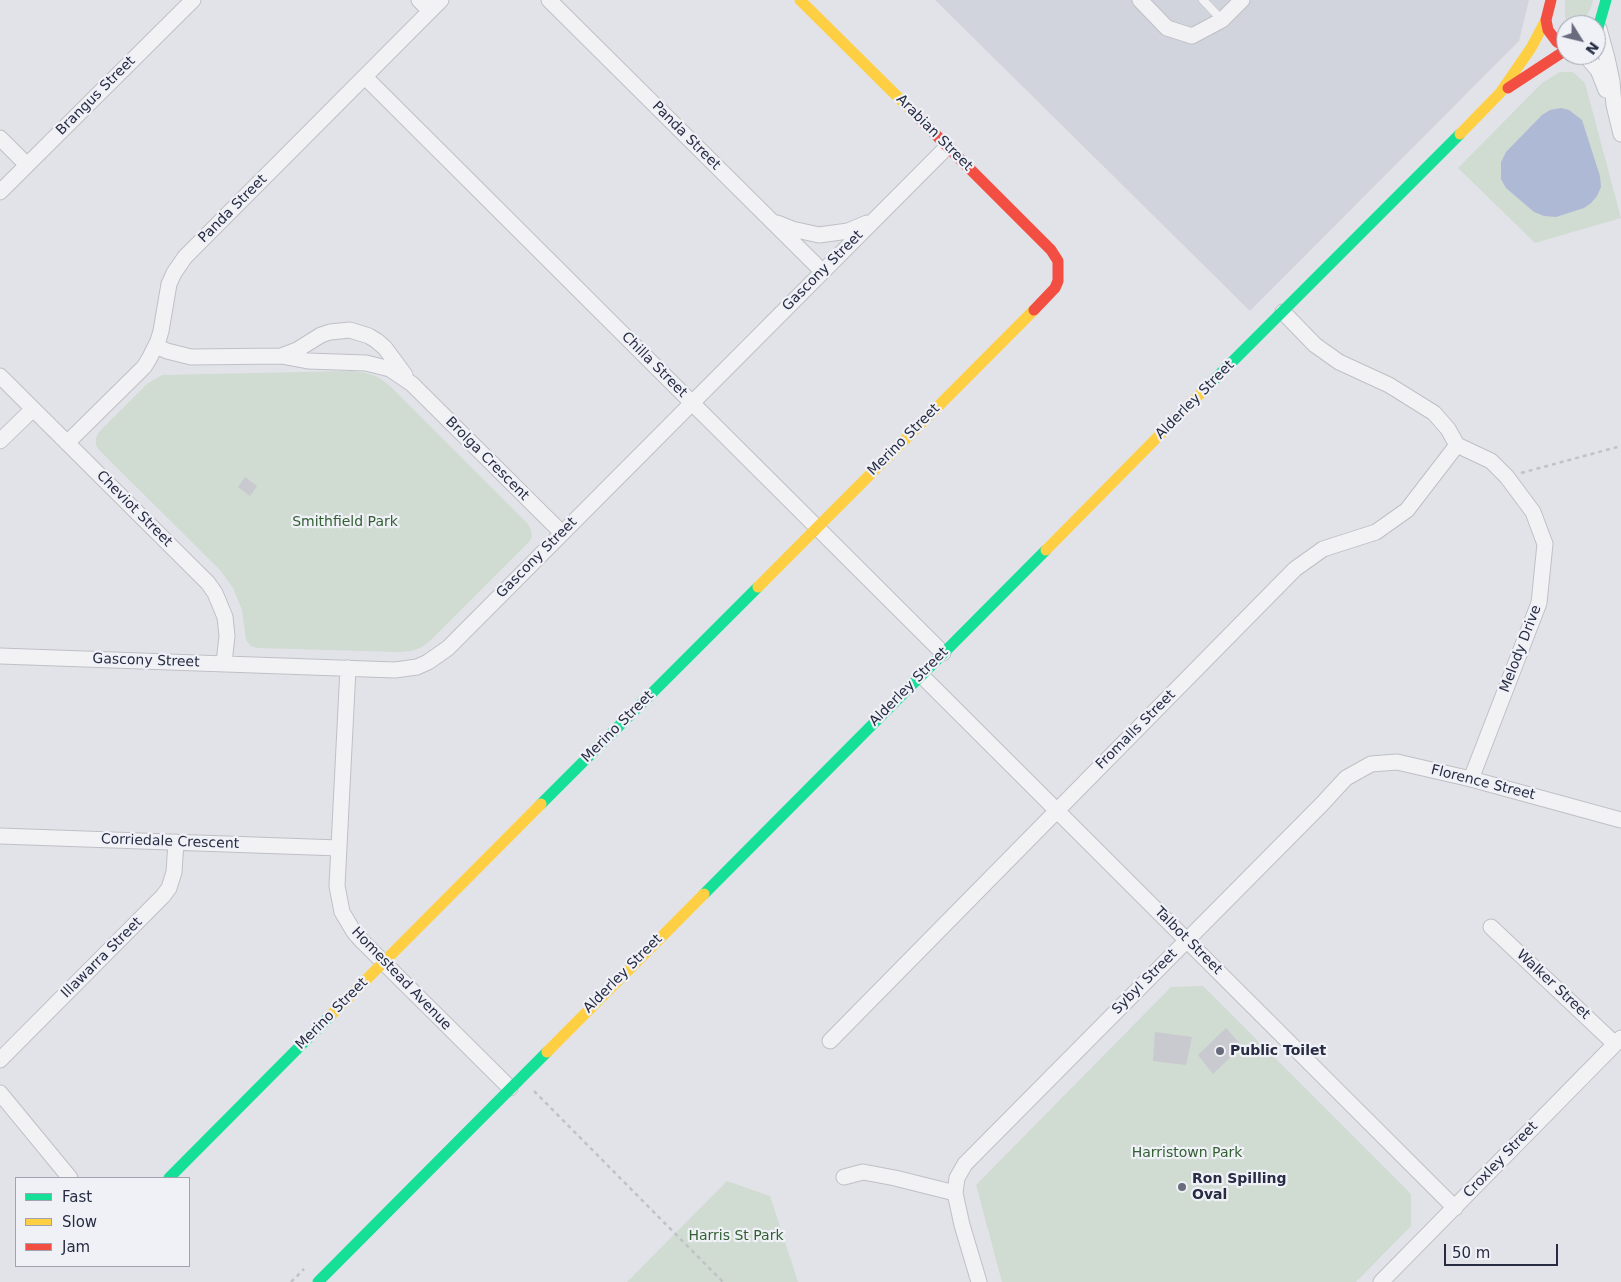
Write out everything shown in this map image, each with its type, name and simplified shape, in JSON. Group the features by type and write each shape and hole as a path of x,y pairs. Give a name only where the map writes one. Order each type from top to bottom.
{"street":[{"name":"Brangus Street","path":"0,192 193,0"},
{"path":"419,0 430,11"},
{"name":"Panda Street","path":"67,443 144,367 156,346 161,331 169,284 185,257 441,0"},
{"name":"Panda Street","path":"549,0 823,272"},
{"name":"Arabian Street","path":"800,0 1051,250 1058,261 1059,271"},
{"path":"1140,0 1167,28 1192,36 1222,20 1242,0"},
{"name":"Alderley Street","path":"318,1282 1500,93 1531,48 1546,20 1551,0"},
{"path":"1602,15 1606,2"},
{"path":"1546,20 1550,35 1556,41"},
{"name":"Alderley Street","path":"1500,93 1530,75 1556,55"},
{"path":"1606,62 1612,82 1614,105 1621,134"},
{"path":"1594,65 1598,70 1614,105"},
{"name":"Chilla Street","path":"365,77 943,653"},
{"path":"0,138 27,165"},
{"name":"Gascony Street","path":"0,656 406,669 428,662 438,656 562,533 947,147"},
{"path":"767,217 792,230 819,235 848,231 875,220"},
{"name":"Merino Street","path":"170,1177 1051,294 1058,282 1059,271"},
{"name":"Melody Drive","path":"1283,312 1315,345 1339,362 1389,385 1434,413 1448,429 1457,444 1491,461 1507,477 1533,512 1545,544 1539,603 1471,779"},
{"name":"Brolga Crescent","path":"281,356 297,350 312,340 330,332 350,330 369,336 385,348 412,384 562,533"},
{"name":"Brolga Crescent","path":"156,346 191,357 281,356 308,361 366,363 377,365 396,373 412,384"},
{"name":"Cheviot Street","path":"0,376 208,583 221,604 226,626 224,663"},
{"path":"0,441 33,408"},
{"name":"Fromalls Street","path":"830,1041 1295,569 1323,549 1376,532 1407,510 1457,444"},
{"name":"Homestead Avenue","path":"348,668 337,886 342,912 354,932 384,963 515,1083"},
{"name":"Talbot Street","path":"921,675 1455,1208"},
{"name":"Florence Street","path":"1346,778 1371,764 1397,762 1471,779 1621,820"},
{"name":"Sybyl Street","path":"955,1193 957,1178 966,1164 1346,778"},
{"name":"Corriedale Crescent","path":"0,836 339,848"},
{"name":"Illawarra Street","path":"0,1060 163,896 172,880 174,872 176,842"},
{"name":"Walker Street","path":"1492,927 1618,1041"},
{"name":"Croxley Street","path":"1381,1282 1618,1041"},
{"path":"0,1093 69,1177"},
{"path":"844,1177 863,1172 955,1193 962,1225 979,1282"}],"lane":[{"path":"1203,0 1222,20"}],"path":[{"path":"1507,477 1621,446"},
{"path":"515,1083 723,1282"}],"shaded area":[{"path":"935,0 1529,0 1519,41 1250,311"}],"green space":[{"path":"1565,0 1593,0 1587,15 1565,15"},
{"path":"1560,72 1573,72 1585,83 1621,218 1535,243 1458,168 1542,83"},
{"name":"Smithfield Park","path":"351,371 378,377 390,386 528,524 532,537 422,647 411,651 399,652 257,648 251,646 246,640 242,610 233,588 220,570 100,451 96,445 96,438 99,432 147,384 162,375"},
{"name":"Harristown Park","path":"1203,986 1411,1194 1411,1226 1356,1282 1002,1282 976,1185 1171,987"},
{"name":"Harris St Park","path":"727,1181 770,1196 798,1282 627,1282"}],"water":[{"path":"1561,108 1569,110 1582,120 1600,176 1601,187 1597,196 1584,208 1556,217 1544,216 1534,212 1506,188 1501,179 1501,162 1506,152 1542,115 1550,110"}],"building":[{"path":"245,477 257,486 250,496 238,487"},
{"name":"Public Toilet","path":"1226,1028 1242,1046 1213,1074 1198,1055"},
{"path":"1155,1032 1192,1037 1186,1065 1153,1061"}],"traffic: fast":[{"path":"1602,15 1606,0"},
{"path":"1206,388 1460,134"},
{"path":"704,894 1046,550"},
{"path":"541,804 758,587"},
{"path":"170,1177 331,1015"},
{"path":"318,1282 547,1052"}],"traffic: slow":[{"path":"800,0 914,113"},
{"path":"1460,134 1500,93 1531,48 1546,20"},
{"path":"758,587 1034,310"},
{"path":"1046,550 1206,388"},
{"path":"331,1015 541,804"},
{"path":"547,1052 704,894"}],"traffic: jam":[{"path":"1551,0 1546,20 1548,30 1556,41"},
{"path":"1508,88 1556,57"},
{"path":"914,113 1051,250 1058,261 1058,281 1055,288 1034,310"}],"place":[{"name":"Public Toilet","path":"1220,1051"},
{"name":"Ron Spilling Oval","path":"1182,1187"}]}
